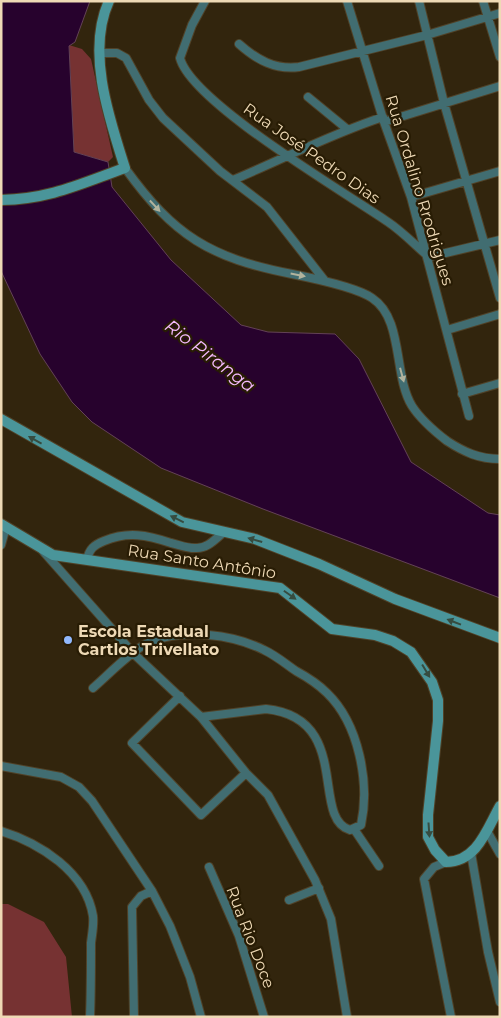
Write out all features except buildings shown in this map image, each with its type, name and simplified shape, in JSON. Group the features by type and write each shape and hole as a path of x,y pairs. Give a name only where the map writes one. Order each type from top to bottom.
{"main road":[{"path":"1,200 30,200 48,196 122,169 99,53 101,29 110,1"},
{"path":"1,419 182,522 255,539 320,564 395,599 500,638"},
{"name":"Rua Santo Antônio","path":"4,525 53,555 280,588 332,629 375,635 393,641 411,652 432,682 438,700 438,722 428,816 428,838 435,850 446,862"},
{"path":"446,862 456,861 471,853 481,842 500,806"}],"street":[{"name":"Rua José Pedro Dias","path":"205,1 181,51 181,63 208,96 290,157 390,224 429,257"},
{"name":"Rua Ordalino Rrodrigues","path":"348,1 383,119 411,197 429,257 469,416"},
{"path":"420,1 444,103 500,298"},
{"path":"483,1 500,57"},
{"path":"239,44 261,61 286,68 307,66 427,35 500,12"},
{"path":"99,53 117,53 126,58 149,100 163,118 193,147 267,207 325,281"},
{"path":"233,180 290,157 347,129 500,86"},
{"path":"308,97 347,129"},
{"path":"122,169 166,218 219,254 242,262 325,281 372,298 391,322 402,377 412,406 433,431 462,452 487,459 500,459"},
{"path":"411,197 500,171"},
{"path":"429,257 500,240"},
{"path":"448,330 500,314"},
{"path":"462,394 500,383"},
{"path":"1,545 4,525"},
{"path":"87,560 88,553 94,546 123,535 146,535 186,548 198,548 207,545 223,533"},
{"path":"38,546 134,654 201,717 246,773 268,796 319,888 331,919 347,1017"},
{"path":"93,688 150,641 183,635 217,637 243,642 265,650 328,693 350,730 365,777 366,802 361,824 354,830"},
{"path":"180,696 132,743 202,815 246,773"},
{"path":"201,717 266,709 285,713 301,723 316,740 325,760 334,817 345,828 354,830 379,866"},
{"path":"1,766 61,776 79,787 92,801 152,891 177,944 201,1017"},
{"path":"1,831 31,843 57,860 69,871 85,892 93,917 90,1017"},
{"path":"486,831 500,854"},
{"path":"471,853 488,952 500,1002"},
{"path":"446,862 434,867 424,879 451,1017"},
{"name":"Rua Rio Doce","path":"209,867 240,936 264,1017"},
{"path":"289,900 319,888"},
{"path":"134,1017 132,907 140,896 152,891"}],"shaded area":[{"path":"69,45 82,49 91,59 113,157 108,162 74,152"},
{"path":"1,904 8,904 44,922 66,957 72,1017 1,1017"}],"water":[{"name":"Rio Piranga","path":"1,1 90,1 75,42 69,46 74,152 108,162 112,187 171,260 241,325 268,332 335,334 359,359 411,462 488,513 500,515 500,598 263,509 161,468 92,422 72,402 40,354 1,271"}],"place":[{"name":"Escola Estadual Cartlos Trivellato","path":"68,640"}]}
